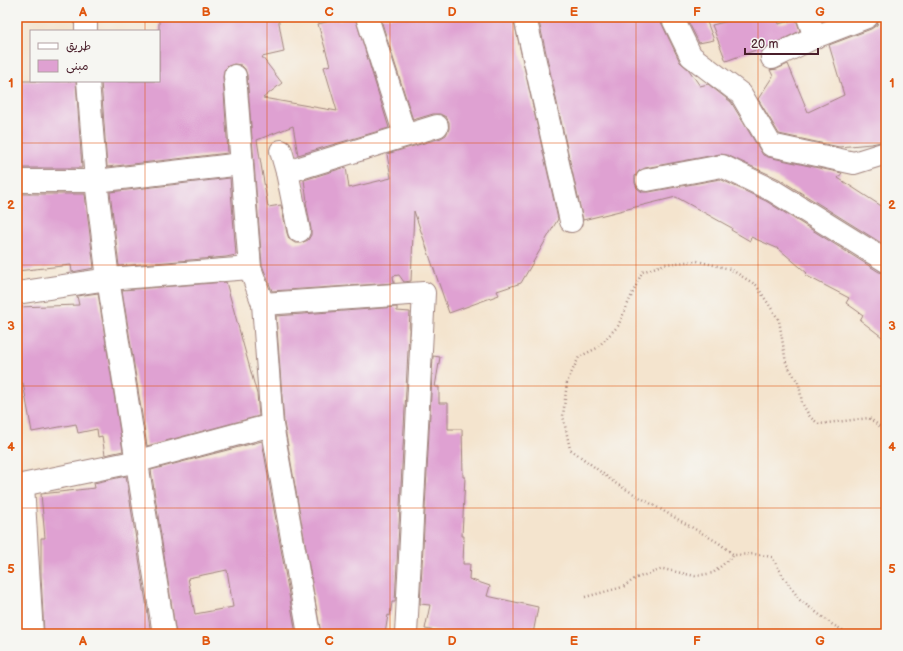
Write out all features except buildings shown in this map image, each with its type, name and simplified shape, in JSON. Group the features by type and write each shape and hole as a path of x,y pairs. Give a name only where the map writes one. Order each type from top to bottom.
{"street":[{"path":"86,17 86,30"},
{"path":"367,17 405,135"},
{"path":"525,17 572,221"},
{"path":"672,17 691,56 742,94 771,145 854,163 886,152"},
{"path":"772,58 812,27 866,17"},
{"path":"235,76 250,268 263,304 272,425 309,634"},
{"path":"88,82 96,181 108,279 138,461 164,634"},
{"path":"287,172 437,126"},
{"path":"282,151 299,231"},
{"path":"17,180 96,181 242,164"},
{"path":"647,180 722,166 772,190 886,261"},
{"path":"17,293 108,279 250,268"},
{"path":"263,304 424,293 406,634"},
{"path":"32,634 20,486 138,461 272,425"}],"path":[{"path":"734,555 719,543 615,483 570,449 563,416 567,382 578,357 598,348 618,326 642,272 665,264 697,261 730,269 756,285 779,320 786,363 799,384 802,403 810,417 819,424 869,418 886,431"},
{"path":"585,597 623,587 636,578 662,569 694,576 713,573 734,555 754,554 772,557 800,600 833,624 850,634"}]}
